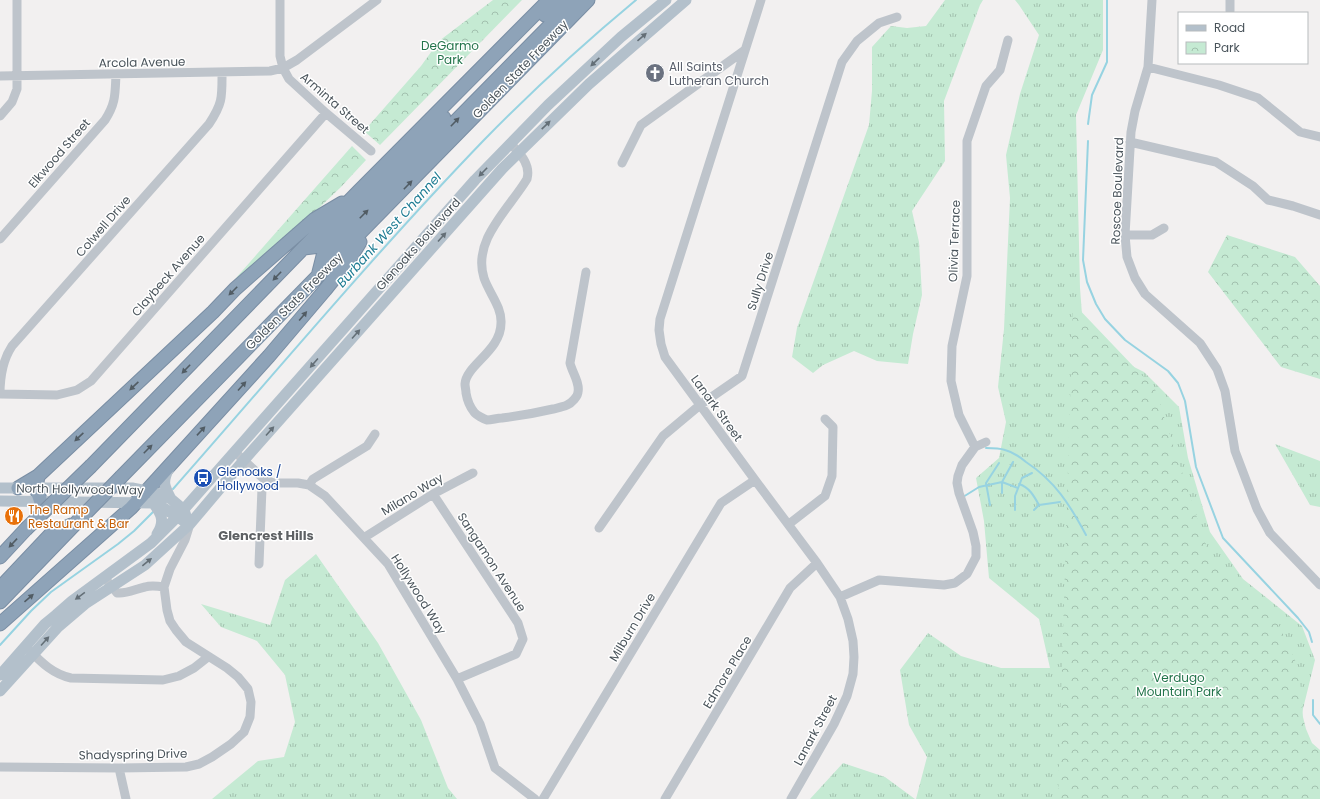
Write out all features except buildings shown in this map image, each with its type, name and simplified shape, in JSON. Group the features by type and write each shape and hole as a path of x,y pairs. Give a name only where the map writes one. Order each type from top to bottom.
{"highway":[{"path":"0,557 26,529 91,466 358,192 549,0"},
{"path":"304,248 320,246 474,87 561,0"},
{"path":"318,278 323,256 575,0"},
{"name":"Golden State Freeway","path":"0,602 50,543 78,521 318,278 588,0"},
{"path":"18,488 37,482 235,289 315,220 358,192"},
{"path":"0,624 90,545 135,503 269,356 325,290 349,260 371,223"},
{"path":"37,482 42,502"},
{"path":"0,588 50,543"}],"main road":[{"name":"Glenoaks Boulevard","path":"29,650 45,624 72,601 151,543 181,514 330,344 510,143 548,105 621,37 666,0"},
{"name":"Glenoaks Boulevard","path":"29,650 86,604 145,565 190,524 244,460 518,152 589,84 686,0"},
{"path":"330,344 339,353"},
{"path":"170,499 165,488 164,478 171,463"},
{"name":"North Hollywood Way","path":"37,482 132,488 157,493 170,499 190,524"},
{"name":"North Hollywood Way","path":"0,488 18,488"},
{"name":"North Hollywood Way","path":"0,501 152,503 181,514"},
{"path":"151,543 160,529 162,521 161,515 152,503"},
{"path":"0,675 29,650"},
{"path":"0,691 29,650"}],"street":[{"path":"0,116 15,96 17,76 17,0"},
{"name":"Arminta Street","path":"280,0 280,56 283,68 289,79 371,151"},
{"path":"283,68 297,60 376,0"},
{"name":"Lanark Street","path":"761,0 660,319 660,337 665,357 817,562 840,597 848,618 853,641 853,674 847,696 836,719 791,799"},
{"name":"Roscoe Boulevard","path":"1152,0 1148,67 1135,111 1130,142 1125,235 1127,258 1135,278 1145,294 1200,343 1217,369 1225,391 1235,451 1257,509 1270,533 1320,585"},
{"path":"1230,0 1230,12"},
{"name":"Sully Drive","path":"600,528 663,436 700,405 742,376 842,62 857,41 879,23 897,17"},
{"name":"Olivia Terrace","path":"974,447 958,415 951,381 952,346 967,276 967,141 986,86 1000,70 1008,40"},
{"path":"622,163 641,125 745,50"},
{"path":"1148,67 1219,85 1258,98 1300,132 1320,137"},
{"name":"Arcola Avenue","path":"0,76 270,71 283,68"},
{"name":"Colwell Drive","path":"0,394 3,364 10,350 209,124 221,102 222,72"},
{"name":"Elkwood Street","path":"0,239 105,120 112,109 116,95 116,74"},
{"name":"Claybeck Avenue","path":"0,394 57,395 77,390 91,381 326,113"},
{"path":"1130,142 1216,162 1252,186 1268,200 1320,215"},
{"path":"510,143 523,157 528,169 527,179 488,236 484,246 482,257 484,279 501,316 501,330 496,341 487,354 471,370 465,382 467,398 475,413 486,420 540,412 568,405 575,399 579,392 578,382 572,371 570,363 586,272"},
{"path":"1125,235 1152,235 1164,228"},
{"path":"789,524 826,496 832,476 833,427 825,419"},
{"path":"309,485 312,480 367,446 375,434"},
{"path":"840,597 879,580 944,585 955,582 967,574 976,557 976,546 974,532 959,493 957,483 958,476 962,465 974,447 986,442"},
{"path":"236,452 265,480 262,488 260,564"},
{"name":"Milano Way","path":"365,537 433,494 473,473"},
{"name":"Hollywood Way","path":"265,480 274,483 298,483 309,485 325,496 365,537 388,564 458,679 480,724 495,768 535,799"},
{"name":"Milburn Drive","path":"543,799 721,503 755,480"},
{"name":"Sangamon Avenue","path":"433,494 518,622 523,639 516,654 458,679"},
{"name":"Shadyspring Drive","path":"0,767 186,767 199,764 212,757 231,744 244,732 250,717 251,702 248,689 238,677 227,668 186,642 170,621 167,610 164,587 170,569 185,540 190,524"},
{"name":"Edmore Place","path":"665,799 790,588 817,562"},
{"path":"105,578 117,593 124,594 144,587 164,587"},
{"path":"29,650 53,671 62,676 71,678 142,681 163,680 179,676 194,668 208,657"},
{"path":"119,768 126,799"}],"green space":[{"name":"DeGarmo Park","path":"493,0 522,0 380,145 364,131 421,66 439,41"},
{"path":"945,0 983,0 944,101 945,161 912,211 919,242 922,295 908,364 877,361 854,351 823,365 813,373 792,357 797,328 869,125 872,91 872,47 891,26 907,28 926,26"},
{"path":"1015,0 1103,0 1103,50 1076,115 1080,288 1083,327 1080,340 1144,372 1179,407 1188,458 1210,532 1243,579 1302,626 1315,660 1301,717 1320,799 916,799 927,757 909,725 900,670 928,633 961,656 1001,668 1050,668 1039,619 989,578 984,521 976,478 999,458 1006,422 998,387 1004,329 1010,198 1006,155 1020,94 1039,35"},
{"path":"352,146 366,160 341,187 300,226 235,279"},
{"path":"1227,235 1295,257 1320,286 1320,379 1281,367 1208,272"},
{"name":"Verdugo Mountain Park","path":"1073,303 1155,389 1212,564 1272,610 1299,669 1303,717 1306,729 1312,743 1320,750 1320,799 1058,799"},
{"path":"1275,444 1320,461 1320,507 1310,505"},
{"path":"316,554 378,643 421,720 448,788 457,799 212,799 258,761 284,757 295,722 285,675 257,641 221,627 201,604 270,625 285,580"},
{"path":"843,763 885,777 915,799 810,799"}],"waterway":[{"name":"Burbank West Channel","path":"173,489 365,269 444,182 539,86 636,0"},
{"path":"1088,124 1092,95 1107,62 1107,0"},
{"path":"1088,141 1083,260 1087,282 1096,304 1105,319 1125,340 1168,371 1178,383 1185,401 1196,467 1223,538 1298,618 1309,632 1312,642"},
{"path":"986,448 1000,449 1014,453 1036,469 1061,494 1086,535"},
{"path":"1002,493 1002,482 1013,462"},
{"path":"990,505 986,483 999,463"},
{"path":"1015,510 1015,496 1022,478 1032,473"},
{"path":"963,497 979,487 1002,482 1018,488"},
{"path":"1019,484 1023,485 1033,495 1039,505"},
{"path":"1034,510 1039,505 1060,502"},
{"name":"Burbank West Channel","path":"0,645 31,611 51,592 118,544 134,531 154,511"},
{"path":"1313,700 1313,715 1320,724"}],"place":[{"name":"All Saints Lutheran Church","path":"655,73"},
{"name":"Glenoaks / Hollywood","path":"203,478"},
{"name":"The Ramp Restaurant & Bar","path":"14,516"}],"district":[{"name":"Glencrest Hills","path":"266,535"}]}
